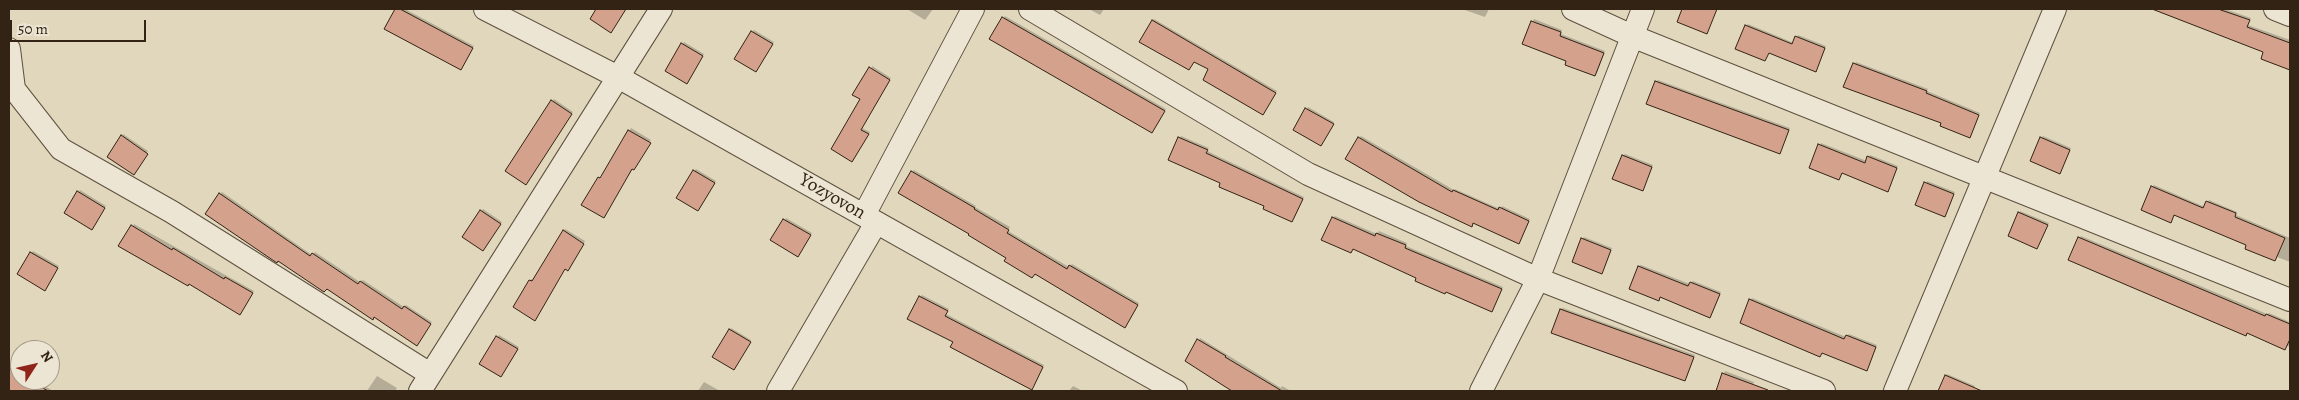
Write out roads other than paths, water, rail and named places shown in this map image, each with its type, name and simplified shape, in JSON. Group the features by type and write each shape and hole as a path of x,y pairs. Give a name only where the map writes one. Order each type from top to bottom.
{"street":[{"name":"Yozyovon","path":"485,9 618,77 1176,391"},
{"path":"9,49 14,89 61,150 172,212 425,383 661,9"},
{"path":"778,391 870,219 974,9"},
{"path":"1030,9 1308,174 1538,278 1824,391"},
{"path":"1573,9 1632,36 2290,300"},
{"path":"1481,391 1538,278 1643,9"},
{"path":"1895,391 1986,178 2055,9"},
{"path":"2276,9 2290,15"}]}
